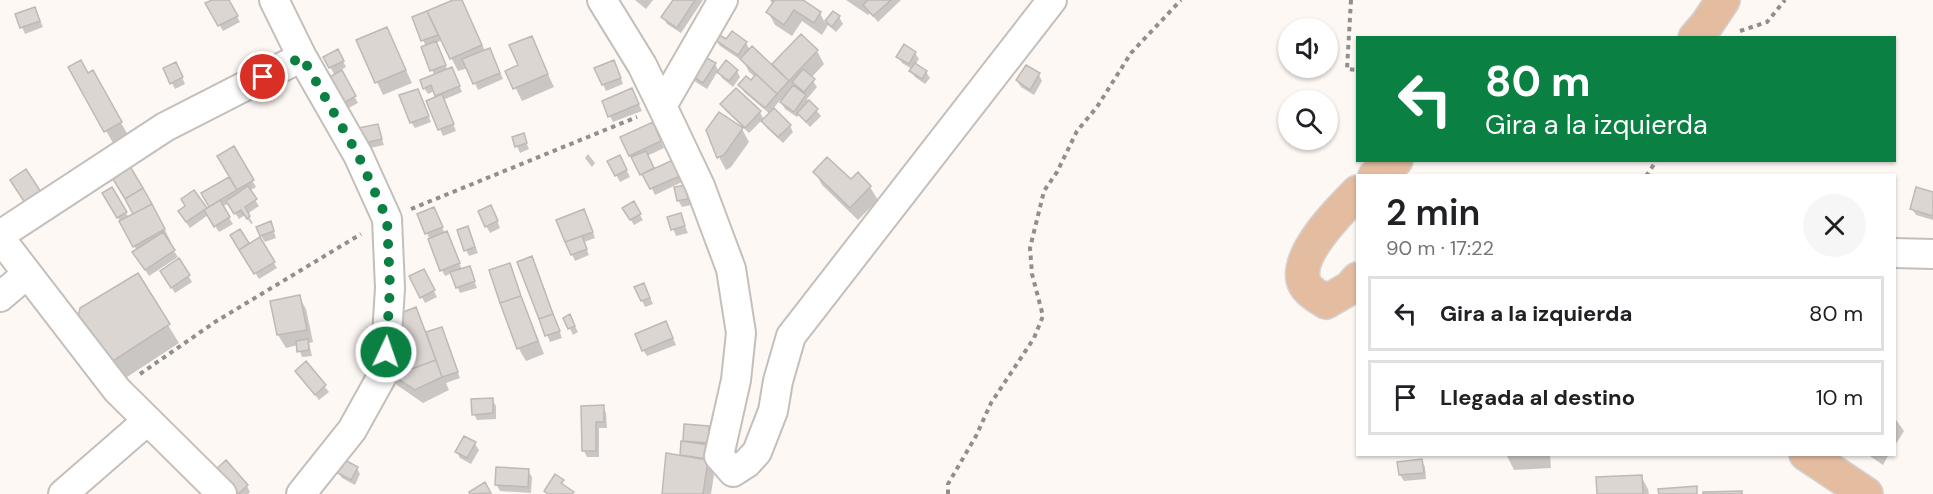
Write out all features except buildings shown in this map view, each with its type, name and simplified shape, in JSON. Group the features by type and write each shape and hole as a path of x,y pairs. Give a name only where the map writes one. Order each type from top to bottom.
{"main road":[{"path":"1697,36 1723,0"},
{"path":"1378,174 1393,162"},
{"path":"1356,194 1335,215 1305,259 1303,279 1310,292 1326,302 1350,288 1356,281"},
{"path":"1809,456 1866,494"}],"street":[{"path":"274,0 302,57 358,155 387,219 390,288 386,352 382,376 352,430 301,494"},
{"path":"602,0 642,65 662,106 700,186 731,269 741,333 736,380 719,456 733,483 757,452 773,411 778,381 791,336 1052,0"},
{"path":"662,106 723,0"},
{"path":"222,494 117,390 0,237 47,203 165,127 302,57"},
{"path":"1896,252 1933,254"},
{"path":"0,297 27,273"},
{"path":"63,494 147,421"}],"path":[{"path":"948,494 948,484 976,436 991,403 1035,338 1043,316 1032,274 1029,248 1044,191 1057,172 1077,131 1096,107 1131,53 1181,0"},
{"path":"1351,0 1347,69 1356,70"},
{"path":"1735,33 1767,22 1785,0"}],"route":[{"path":"263,77 302,57 358,155 387,219 390,288 386,352"}]}
